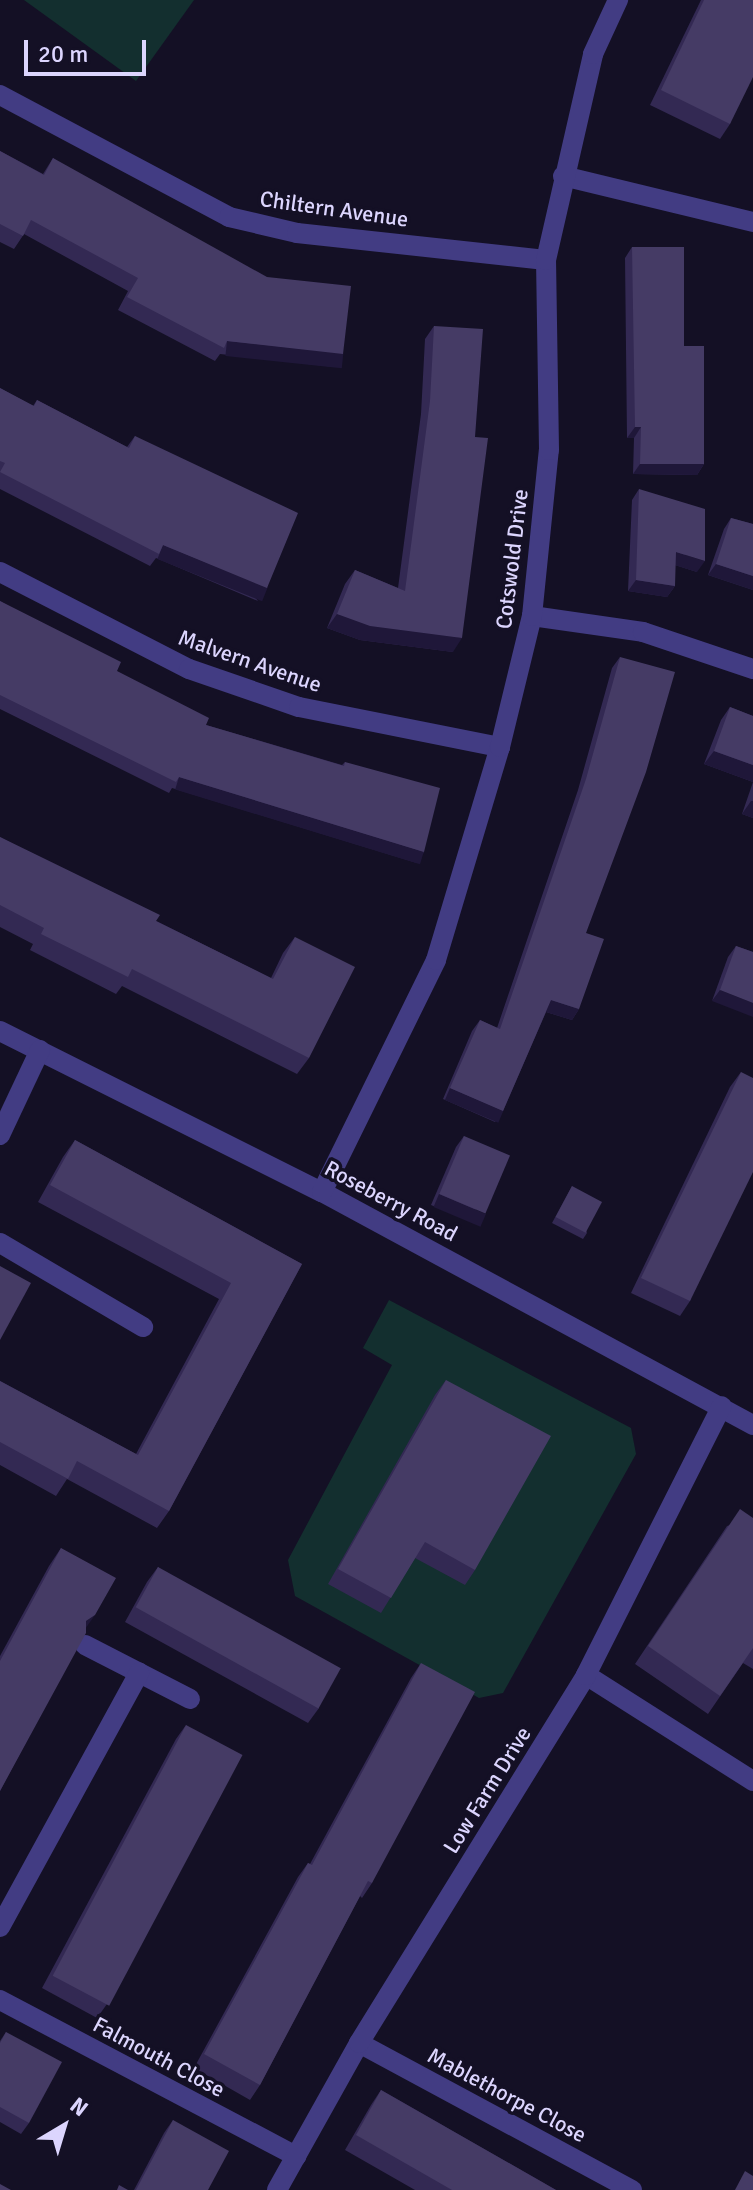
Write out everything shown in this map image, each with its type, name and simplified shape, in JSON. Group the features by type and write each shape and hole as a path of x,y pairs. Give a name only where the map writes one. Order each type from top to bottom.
{"street":[{"name":"Cotswold Drive","path":"322,1192 436,960 500,747 532,616 549,450 546,260 593,54 618,0"},
{"name":"Chiltern Avenue","path":"0,95 229,217 297,233 546,260"},
{"path":"563,176 753,222"},
{"name":"Malvern Avenue","path":"0,572 189,669 299,707 500,747"},
{"path":"532,616 643,632 753,669"},
{"name":"Roseberry Road","path":"0,1031 322,1192 753,1425"},
{"path":"0,1135 40,1050"},
{"path":"0,1243 143,1327"},
{"name":"Low Farm Drive","path":"277,2190 359,2043 586,1675 722,1406"},
{"path":"85,1645 190,1699"},
{"path":"0,1927 139,1673"},
{"path":"586,1675 753,1781"},
{"name":"Falmouth Close","path":"0,2000 296,2156"},
{"name":"Mablethorpe Close","path":"359,2043 632,2190"}],"green space":[{"path":"24,0 194,0 136,81"},
{"path":"389,1300 631,1428 636,1454 503,1693 479,1698 295,1596 288,1560 392,1365 363,1348"}],"building":[{"path":"704,0 753,0 753,77 730,124 661,90"},
{"path":"0,151 44,175 53,158 267,277 351,286 343,354 227,341 224,348 127,297 138,278 31,220 23,236 0,224"},
{"path":"632,247 684,247 684,346 704,346 704,464 640,464 641,427 635,427"},
{"path":"434,326 483,329 475,437 488,438 462,638 370,626 337,614 355,570 405,591 430,401"},
{"path":"0,388 34,406 37,400 129,448 135,436 298,513 267,588 163,545 159,554 0,472 5,463 0,461"},
{"path":"639,489 705,509 705,561 676,552 675,586 636,580"},
{"path":"731,518 753,524 753,576 716,564"},
{"path":"0,601 121,662 117,671 209,718 206,725 344,766 345,762 440,788 424,852 179,777 176,782 0,695"},
{"path":"620,657 675,672 646,772 586,933 604,939 579,1009 551,1000 503,1111 450,1088 480,1020 500,1029 586,779"},
{"path":"730,707 753,716 753,765 714,751"},
{"path":"0,837 160,915 156,921 273,979 295,937 355,967 309,1058 132,969 128,977 41,934 44,928 0,905"},
{"path":"736,946 753,952 753,1003 720,990"},
{"path":"741,1072 753,1078 753,1172 690,1301 641,1278"},
{"path":"464,1136 510,1156 485,1214 439,1194"},
{"path":"75,1140 302,1264 169,1511 77,1461 68,1479 0,1442 0,1381 138,1455 231,1283 50,1185"},
{"path":"572,1186 602,1202 586,1233 556,1217"},
{"path":"0,1266 31,1283 0,1340"},
{"path":"446,1380 551,1436 475,1570 425,1542 391,1598 338,1569"},
{"path":"740,1509 753,1518 753,1648 720,1696 648,1646"},
{"path":"61,1548 116,1578 95,1615 86,1621 86,1633 0,1791 0,1661"},
{"path":"158,1567 341,1668 318,1709 136,1607"},
{"path":"421,1663 475,1692 372,1883 368,1881 260,2085 204,2054 308,1863 312,1865"},
{"path":"186,1725 243,1755 109,2006 53,1976"},
{"path":"6,2032 62,2062 29,2123 0,2107 0,2043"},
{"path":"381,2090 556,2190 452,2190 356,2135"},
{"path":"173,2120 229,2151 208,2190 136,2190"},
{"path":"745,2171 753,2176 753,2190 735,2190"}]}
